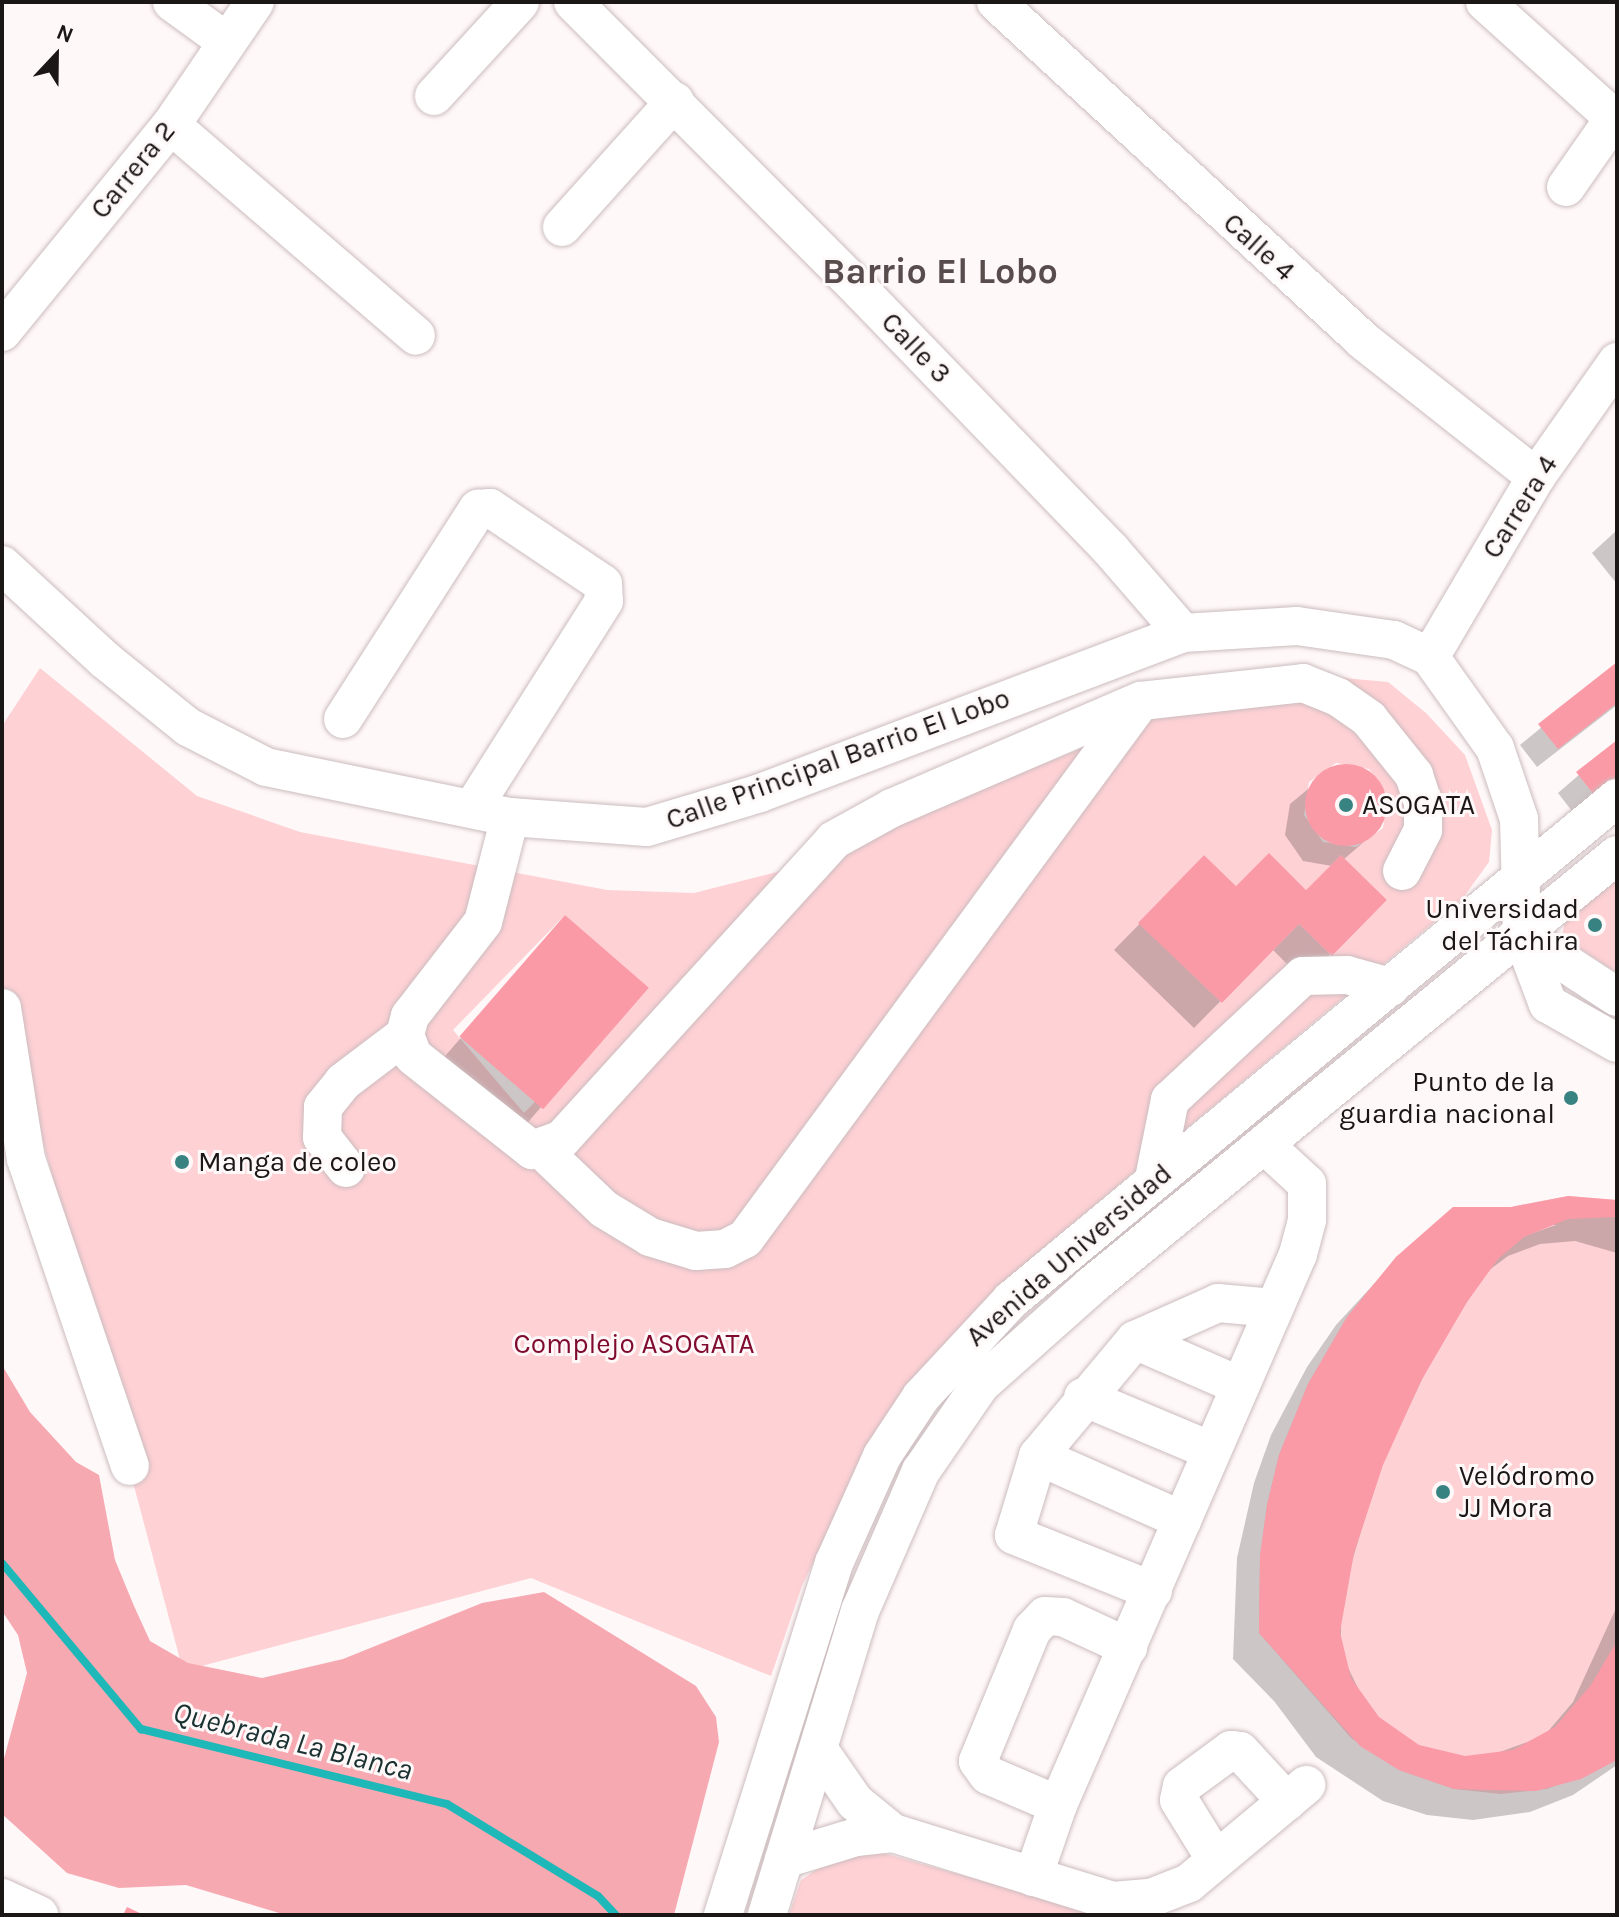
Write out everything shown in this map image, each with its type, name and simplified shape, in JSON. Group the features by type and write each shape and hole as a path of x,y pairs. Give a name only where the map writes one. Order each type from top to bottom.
{"street":[{"path":"172,2 227,42"},
{"name":"Carrera 2","path":"2,332 171,125 255,2"},
{"path":"434,96 520,2"},
{"name":"Calle 3","path":"573,2 675,101 1111,550 1183,633"},
{"name":"Calle 4","path":"996,2 1365,342 1536,477"},
{"path":"1485,2 1615,116 1566,187"},
{"path":"562,227 675,101"},
{"path":"171,125 416,336"},
{"name":"Carrera 4","path":"1430,657 1536,477 1614,373"},
{"path":"343,719 478,509 490,508 603,584 604,601 472,809"},
{"name":"Calle Principal Barrio El Lobo","path":"6,579 188,727 266,767 510,817 647,827 773,789 1183,633 1248,626 1345,630 1394,640 1430,657 1495,748 1519,819 1524,873 1522,935"},
{"path":"542,1150 562,1139 834,840 892,808 1141,701 1303,683 1338,697 1369,719 1414,775 1423,802 1423,830 1402,871"},
{"path":"510,817 483,922 410,1016 405,1035 413,1056 522,1145 542,1150 604,1209 650,1237 696,1251 725,1249 745,1239 1141,701"},
{"name":"Avenida Universidad","path":"723,1915 834,1563 882,1456 961,1350 1011,1300 1154,1179 1617,798"},
{"name":"Avenida Universidad","path":"767,1915 860,1611 921,1471 980,1385 1025,1344 1617,855"},
{"path":"1522,935 1617,997"},
{"path":"1522,935 1548,1004 1617,1043"},
{"path":"1154,1179 1170,1100 1303,976 1347,975 1390,987"},
{"path":"2,1008 26,1159 130,1466"},
{"path":"346,1168 322,1137 323,1107 343,1082 405,1035"},
{"path":"1033,1877 1058,1805 1153,1591 1209,1450 1274,1308 1307,1220 1307,1184 1266,1146"},
{"path":"1153,1591 1014,1535 1038,1456 1083,1397 1135,1340 1218,1303 1274,1308"},
{"path":"1135,1340 1238,1385"},
{"path":"1083,1397 1209,1450"},
{"path":"1038,1456 1182,1520"},
{"path":"1058,1805 988,1775 978,1761 1032,1630 1045,1616 1063,1617 1128,1647"},
{"path":"819,1750 855,1802 893,1833 1113,1901 1151,1898 1189,1883 1296,1793 1240,1751 1231,1750 1182,1786 1179,1800 1216,1860"},
{"path":"784,1859 856,1837 893,1833"},
{"path":"2,1898 39,1915"}],"green space":[{"name":"Complejo ASOGATA","path":"40,668 197,796 300,832 607,890 694,893 789,869 1206,697 1310,675 1388,682 1426,713 1465,755 1492,830 1489,862 1463,898 1037,1253 948,1343 862,1462 802,1586 771,1676 531,1578 183,1671 2,987 2,726","holes":["1336,763 1369,769 1388,796 1383,828 1356,847 1323,842 1304,815 1309,782","1269,854 1306,890 1341,855 1387,900 1332,956 1299,924 1222,1003 1139,923 1204,855 1236,886","565,915 647,988 524,1113 453,1030"]},
{"name":"Universidad del Táchira","path":"1617,874 1617,973 1562,937 1566,915"},
{"name":"Velódromo JJ Mora","path":"1568,1196 1617,1200 1617,1760 1547,1789 1501,1794 1454,1789 1399,1770 1351,1738 1259,1633 1260,1556 1267,1505 1279,1455 1308,1384 1347,1317 1396,1257 1453,1207 1511,1207"},
{"path":"883,1853 1103,1915 789,1915 801,1880 834,1858"}],"shaded area":[{"path":"2,1365 30,1412 76,1462 99,1475 115,1560 150,1641 188,1663 262,1678 343,1659 482,1603 544,1592 696,1686 716,1717 719,1742 674,1915 286,1915 186,1885 119,1888 67,1873 2,1814 2,1766 27,1673 18,1635 2,1611"}],"building":[{"path":"1617,662 1617,703 1558,749 1538,724"},
{"path":"1617,740 1617,780 1596,797 1576,772"},
{"name":"ASOGATA","path":"1346,764 1362,767 1375,776 1384,789 1387,805 1384,821 1375,834 1362,843 1346,846 1330,843 1317,834 1308,821 1305,805 1308,789 1317,776 1330,767"},
{"path":"1269,853 1306,890 1341,855 1387,900 1332,956 1299,924 1222,1003 1138,923 1204,855 1236,886"},
{"path":"565,915 649,988 543,1109 459,1037"},
{"path":"1568,1196 1617,1200 1617,1217 1568,1219 1524,1237 1498,1259 1467,1302 1421,1381 1383,1465 1354,1553 1340,1632 1351,1678 1379,1717 1419,1745 1465,1756 1513,1750 1555,1727 1591,1685 1617,1641 1617,1760 1581,1779 1536,1791 1454,1789 1399,1770 1360,1746 1259,1633 1260,1556 1267,1505 1279,1455 1308,1384 1347,1317 1396,1257 1453,1207 1511,1207"},
{"path":"127,1907 144,1915 123,1915"}],"waterway":[{"name":"Quebrada La Blanca","path":"2,1563 141,1729 447,1804 598,1896 616,1915"}],"place":[{"name":"ASOGATA","path":"1346,805"},
{"name":"Universidad del Táchira","path":"1595,925"},
{"name":"Punto de la guardia nacional","path":"1571,1098"},
{"name":"Manga de coleo","path":"182,1162"},
{"name":"Velódromo JJ Mora","path":"1443,1492"}],"district":[{"name":"Barrio El Lobo","path":"940,272"}]}
